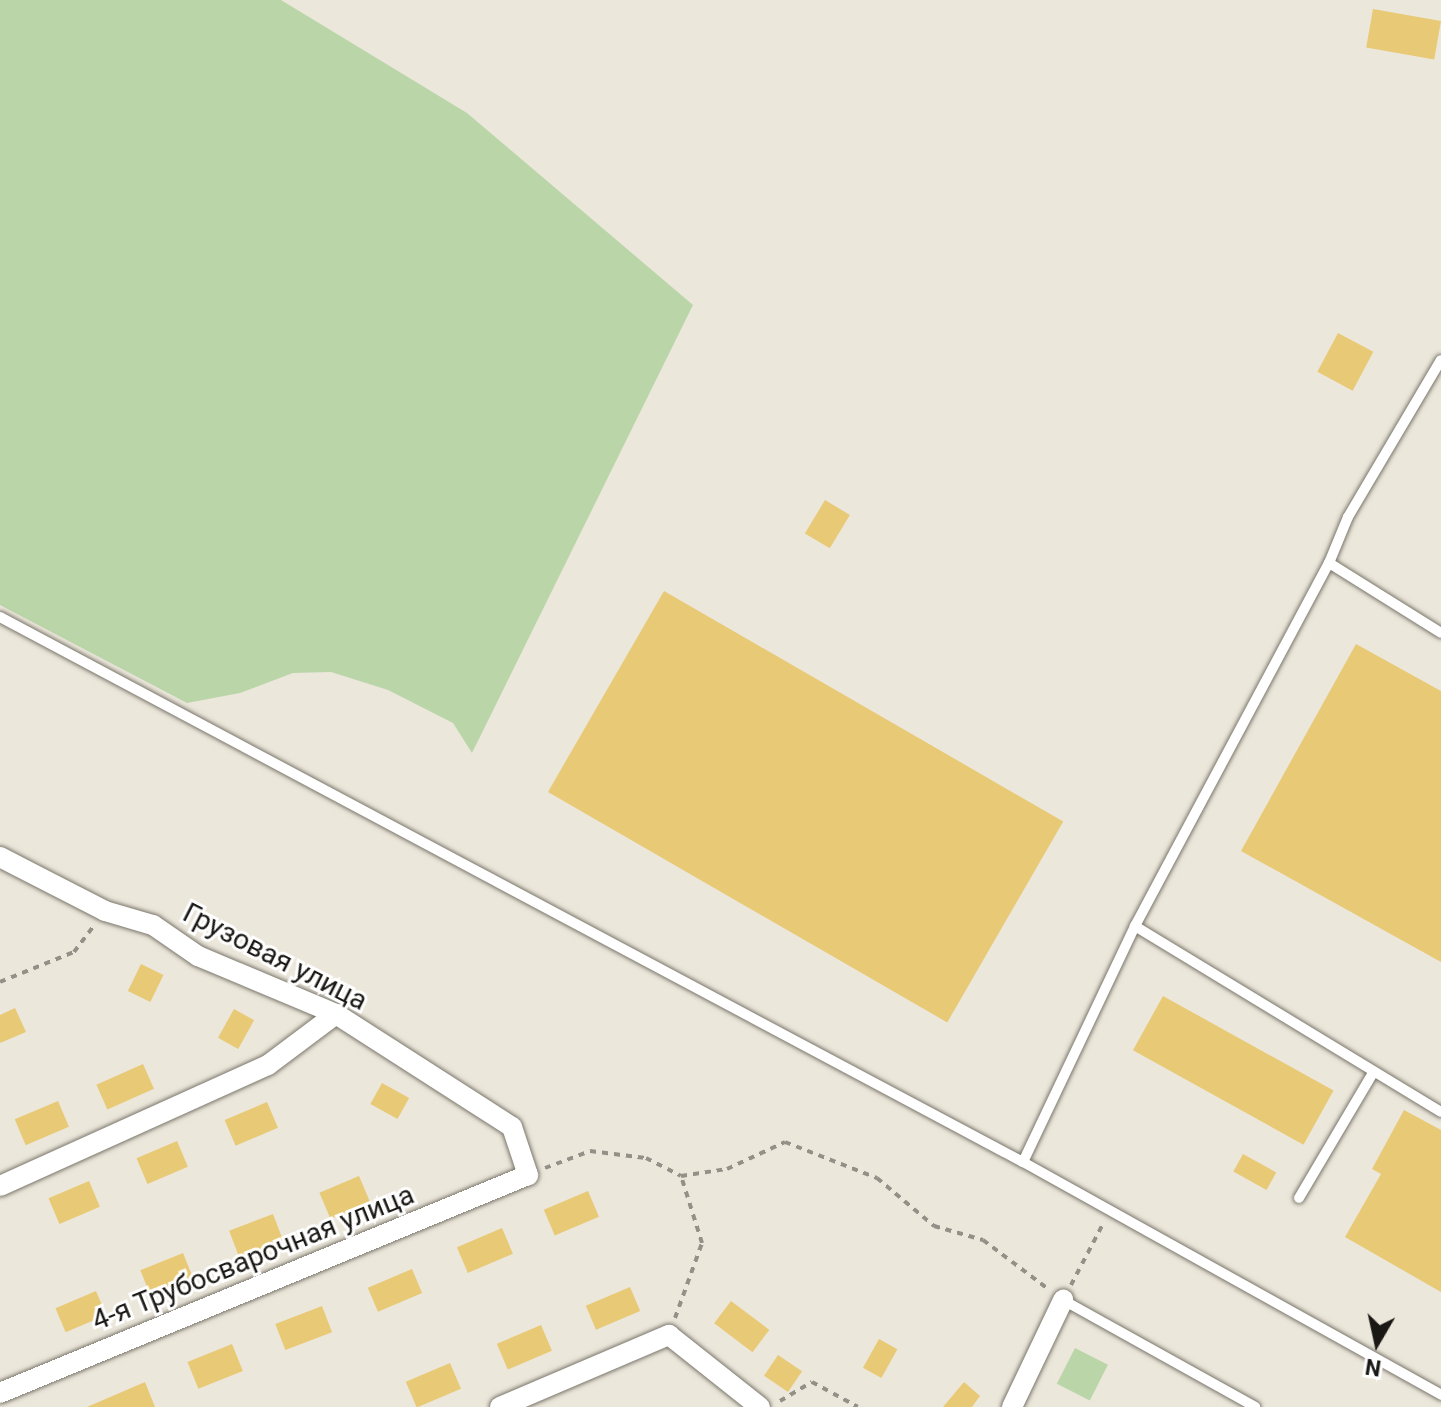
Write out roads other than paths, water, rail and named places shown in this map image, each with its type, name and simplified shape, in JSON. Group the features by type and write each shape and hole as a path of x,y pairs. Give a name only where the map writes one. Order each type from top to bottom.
{"street":[{"name":"Грузовая улица","path":"0,857 105,911 153,925 198,956 336,1014 512,1127 528,1175"},
{"path":"0,1186 268,1065 336,1014"},
{"name":"4-я Трубосварочная улица","path":"0,1393 528,1175"},
{"path":"1012,1407 1063,1300"},
{"path":"500,1407 669,1335 760,1407"}],"lane":[{"path":"1023,1162 1135,926 1329,563 1348,517 1441,360"},
{"path":"1329,563 1441,633"},
{"path":"0,617 1023,1162 1441,1395"},
{"path":"1135,926 1441,1112"},
{"path":"1299,1198 1373,1073"},
{"path":"1063,1300 1255,1407"}]}
